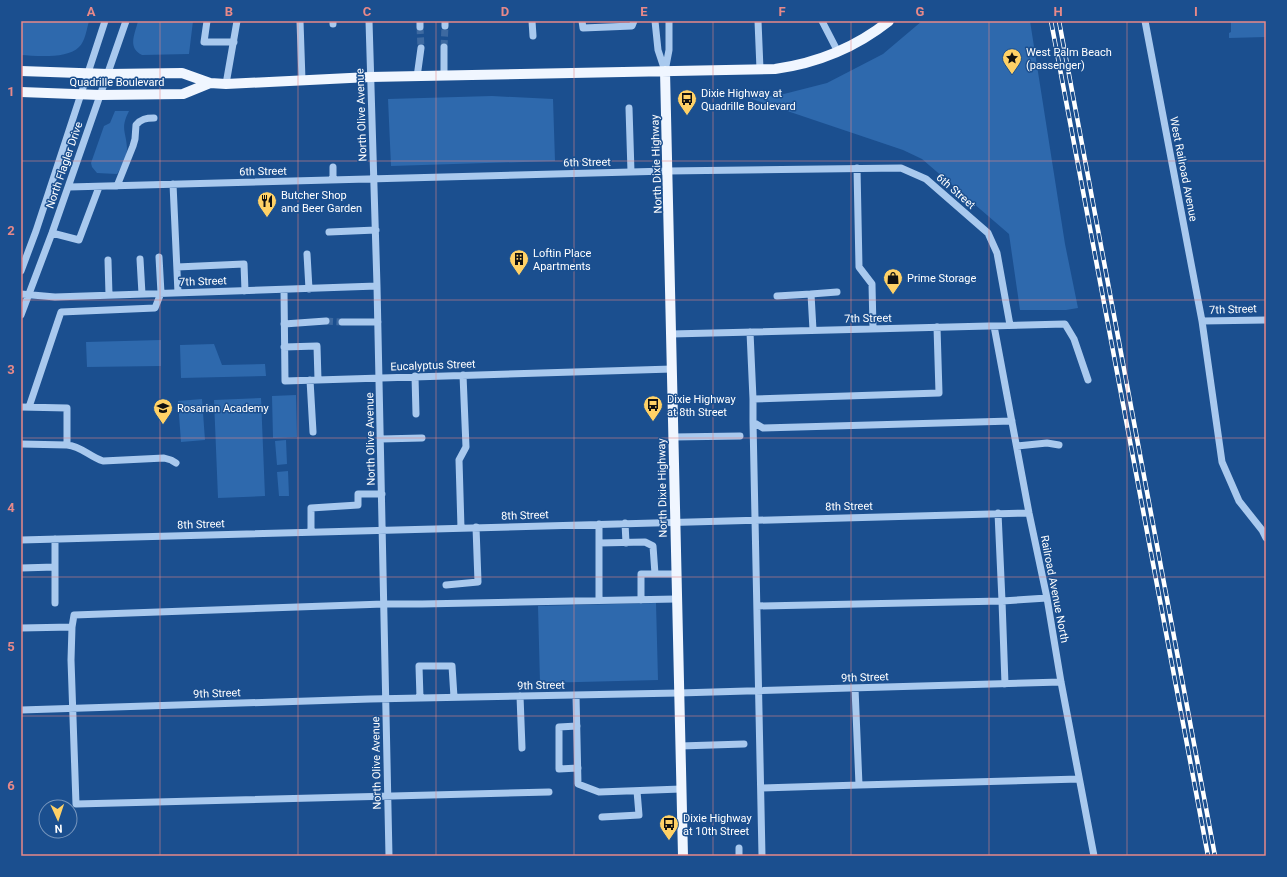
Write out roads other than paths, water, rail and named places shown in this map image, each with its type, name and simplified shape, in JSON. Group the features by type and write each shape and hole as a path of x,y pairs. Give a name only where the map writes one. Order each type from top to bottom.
{"main road":[{"path":"210,83 226,84 370,78 760,69 796,66 838,52 858,43 889,21"},
{"name":"Quadrille Boulevard","path":"21,70 108,74 182,73 210,83"},
{"name":"North Dixie Highway","path":"665,71 683,856"},
{"name":"Quadrille Boulevard","path":"21,92 100,96 183,94 210,83"}],"street":[{"name":"North Flagler Drive","path":"21,271 36,231 104,21"},
{"name":"North Flagler Drive","path":"21,315 69,187 126,21"},
{"path":"207,21 204,42 234,42"},
{"path":"226,84 237,21"},
{"path":"300,21 302,80"},
{"name":"North Olive Avenue","path":"369,21 376,230 389,856"},
{"path":"532,21 532,36"},
{"path":"582,21 582,28 632,26 634,21"},
{"name":"North Dixie Highway","path":"655,21 658,50 665,71"},
{"name":"North Dixie Highway","path":"665,71 669,50 669,21"},
{"path":"758,21 760,69"},
{"path":"822,21 838,52"},
{"name":"West Railroad Avenue","path":"1145,21 1202,321 1222,462 1239,501 1262,530 1266,538"},
{"path":"444,47 444,76"},
{"path":"417,77 421,48"},
{"path":"629,108 631,172"},
{"path":"117,186 134,146 136,125 140,120 154,118"},
{"path":"333,167 333,180"},
{"path":"857,168 859,267 872,284 873,329"},
{"name":"6th Street","path":"69,187 668,171 900,168 926,179 988,233 997,253 1010,325"},
{"path":"173,184 178,293"},
{"path":"52,234 79,240 100,187"},
{"path":"329,232 376,230"},
{"path":"307,254 308,289"},
{"path":"29,407 61,312 155,308 161,293 159,257"},
{"path":"140,259 142,294"},
{"path":"108,260 109,295"},
{"path":"177,266 244,264 245,291"},
{"name":"7th Street","path":"21,294 55,297 377,286"},
{"name":"Eucalyptus Street","path":"284,290 285,381 672,369"},
{"path":"777,296 837,292"},
{"path":"811,294 813,330"},
{"name":"7th Street","path":"1202,321 1266,320"},
{"path":"284,324 326,321"},
{"path":"342,322 378,322"},
{"name":"7th Street","path":"671,334 1065,324 1074,339 1088,380"},
{"name":"Railroad Avenue North","path":"994,326 1029,512 1047,598 1061,682 1094,856"},
{"path":"753,399 939,393 937,327"},
{"path":"750,332 753,399 762,788 762,856"},
{"path":"284,347 317,346 314,380 313,432"},
{"path":"461,528 459,460 466,446 463,375"},
{"path":"415,376 416,414"},
{"path":"21,407 67,408 67,445"},
{"path":"753,422 763,428 1012,421"},
{"path":"673,438 740,436"},
{"path":"381,440 422,438"},
{"path":"1017,446 1047,442 1059,445"},
{"path":"21,444 67,445 79,447 96,459 103,461 164,458 176,463"},
{"path":"311,532 311,508 358,506 358,494 382,494"},
{"name":"8th Street","path":"21,540 1029,512"},
{"path":"998,513 1005,684"},
{"path":"625,523 626,542"},
{"path":"599,524 600,600"},
{"path":"446,584 478,582 476,527"},
{"path":"54,603 55,539"},
{"path":"599,543 645,542 653,546 655,574"},
{"path":"21,568 55,567"},
{"path":"641,600 641,574 676,574"},
{"path":"757,606 1002,601 1047,598"},
{"path":"549,792 76,804 71,660 72,627 74,616 384,604 676,599"},
{"path":"21,628 72,627"},
{"path":"420,698 419,666 452,666 454,697"},
{"name":"9th Street","path":"21,710 386,698 679,693 1061,682"},
{"path":"855,688 858,785"},
{"path":"576,695 578,784 599,792 681,789"},
{"path":"520,696 522,748"},
{"path":"577,726 559,727 559,769 578,768"},
{"path":"680,746 744,744"},
{"path":"762,788 1079,778"},
{"path":"602,817 639,815 637,791"}],"tunnel":[{"path":"444,47 445,26"},
{"path":"420,27 421,48"},
{"path":"326,321 342,322"}],"railway":[{"path":"1051,21 1208,856"},
{"path":"1059,21 1215,856"}],"place":[{"name":"West Palm Beach (passenger)","path":"1012,75"},
{"name":"Dixie Highway at Quadrille Boulevard","path":"687,116"},
{"name":"Butcher Shop and Beer Garden","path":"267,218"},
{"name":"Loftin Place Apartments","path":"519,276"},
{"name":"Prime Storage","path":"893,295"},
{"name":"Dixie Highway at 8th Street","path":"653,422"},
{"name":"Rosarian Academy","path":"163,425"},
{"name":"Dixie Highway at 10th Street","path":"669,841"}]}
